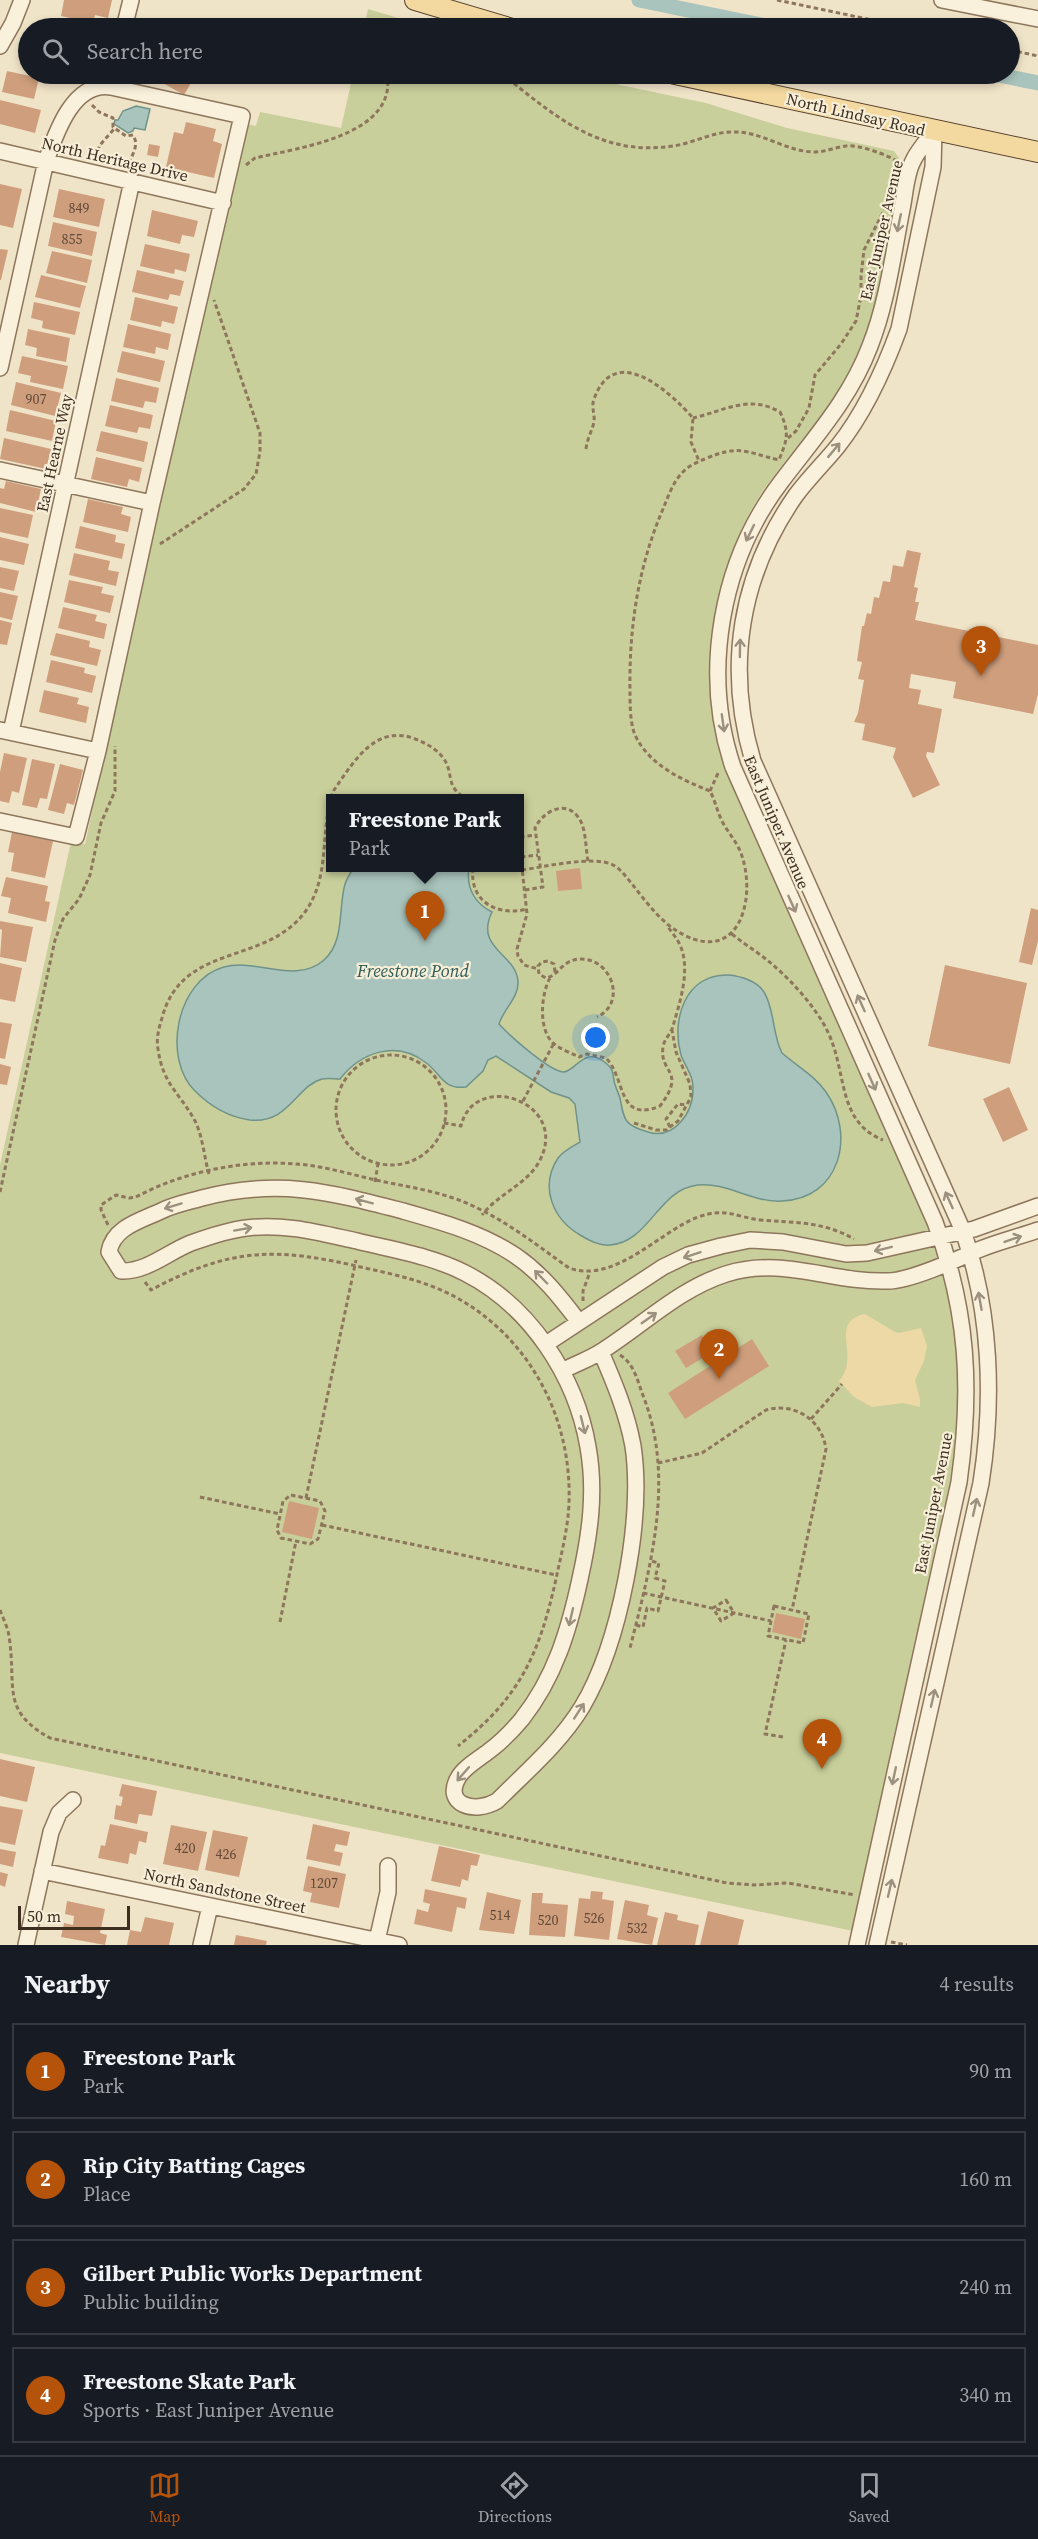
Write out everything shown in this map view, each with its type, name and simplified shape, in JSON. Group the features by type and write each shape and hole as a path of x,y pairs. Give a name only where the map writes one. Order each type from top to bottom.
{"main road":[{"path":"415,0 475,18"},
{"name":"North Lindsay Road","path":"720,84 1038,152"}],"street":[{"path":"0,46 14,23 22,0"},
{"path":"126,18 131,0"},
{"path":"942,0 1038,19"},
{"path":"0,368 46,161 55,136 67,113 85,92 105,84"},
{"path":"0,821 76,837 98,751 152,503 242,116 127,84"},
{"name":"East Juniper Avenue","path":"878,1941 981,1483 988,1415 986,1345 970,1254 963,1231 759,777 744,723 739,664 744,611 764,549 796,495 839,445 856,420 875,387 890,353 898,329 933,167 934,131"},
{"name":"East Juniper Avenue","path":"858,1939 959,1482 967,1416 965,1335 949,1263 940,1236 740,786 728,753 719,691 721,624 726,595 737,562 764,507 825,427 861,368 880,316 912,162 934,131"},
{"name":"North Heritage Drive","path":"0,151 223,203"},
{"name":"East Hearne Way","path":"5,731 66,484 129,180"},
{"path":"0,470 152,503"},
{"path":"5,731 98,751"},
{"path":"584,1318 538,1272 487,1239 437,1221 335,1194 307,1189 240,1189 167,1208 124,1229 111,1240 109,1252 121,1271 135,1271 191,1243 244,1228 305,1229 399,1251 466,1273 519,1313 546,1344 562,1371 581,1416 588,1447 592,1493 587,1544 567,1634 548,1679 531,1707 511,1731 459,1776 454,1788 457,1799 465,1806 476,1809 487,1807 497,1801 568,1728 596,1679 616,1618 630,1552 636,1485 633,1447 624,1408 601,1352"},
{"path":"546,1344 663,1267 688,1255 750,1240 783,1242 846,1254 867,1253 963,1231 1038,1206"},
{"path":"562,1371 601,1352 684,1294 728,1274 769,1267 793,1268 869,1281 891,1281 949,1263 1038,1230"},
{"path":"26,1945 55,1822 59,1813 73,1800"},
{"path":"377,1943 388,1892 388,1866"},
{"name":"North Sandstone Street","path":"42,1871 210,1905 377,1943 399,1945"},
{"path":"201,1945 210,1905"},
{"path":"858,1939 878,1941"}],"path":[{"path":"777,0 862,18"},
{"path":"1020,52 1038,56"},
{"path":"244,171 246,164 255,158 339,137 356,129 374,116 384,99 388,84"},
{"path":"515,84 568,125 620,145 649,148 674,146 736,132 799,151 824,152 847,146 885,154 898,161 900,170"},
{"path":"82,96 99,112 113,118 115,129 126,136 133,135 136,139 137,145 130,158 129,180"},
{"path":"91,171 97,151 115,129"},
{"path":"665,921 684,935 703,943 718,942 732,934 739,925 744,904 744,866 738,848 720,816 710,791 677,776 651,758 634,733 630,705 630,639 641,570 655,526 683,471 699,461 731,449 749,451 779,460 788,438 796,431 809,408 815,375 842,344 856,321 861,296 864,250 888,200"},
{"path":"158,553 160,542 244,489 255,474 260,451 260,433 214,300 215,292"},
{"path":"586,449 593,424 594,400 604,382 619,373 638,374 652,381 679,402 693,418 691,441 699,461"},
{"path":"693,418 735,405 754,403 780,412 788,438"},
{"path":"333,794 369,746 382,738 400,735 426,743 440,754 447,764 451,786 460,794"},
{"path":"0,1192 55,940 63,919 79,899 90,875 102,823 116,791 115,742"},
{"path":"710,791 721,768"},
{"path":"525,890 543,887 535,828 539,819 548,810 556,808 568,810 577,817 582,825 588,862"},
{"path":"524,836 536,835"},
{"path":"208,1172 198,1128 165,1078 158,1050 158,1031 167,999 182,981 203,965 276,939 294,925 306,911 320,883 326,838"},
{"path":"524,857 538,855"},
{"path":"524,870 603,861 620,870 665,921 681,945 684,981 672,1030 664,1041 662,1050 671,1072 672,1087 660,1106 642,1111 627,1102 617,1074 606,1058 587,1054 579,1057 554,1043 545,1026 543,1010 546,987 561,965 576,959 592,960 605,969 612,981 613,996 608,1008 597,1017"},
{"path":"473,872 475,889 487,906 503,912 527,909"},
{"path":"522,872 527,909 525,928 517,950 524,965 538,969"},
{"path":"732,934 773,965 809,1003 832,1041 852,1113 861,1128 889,1144"},
{"path":"538,969 542,962 548,961 554,964 555,972"},
{"path":"538,969 541,977 550,978"},
{"path":"634,1123 656,1130 666,1130 678,1121 691,1097 690,1084 676,1052 672,1030"},
{"path":"523,1101 554,1043"},
{"path":"385,1055 398,1055 426,1067 441,1088 446,1106 444,1123 435,1143 416,1160 398,1165 378,1164 367,1160 352,1149 341,1133 336,1116 336,1105 343,1083 356,1067 385,1055"},
{"path":"444,1123 461,1126 462,1119 471,1105 487,1098 504,1097 523,1101 539,1116 544,1128 544,1151 530,1175 495,1199 483,1214"},
{"path":"670,1127 666,1119 678,1104 687,1105"},
{"path":"105,1232 109,1225 100,1210 101,1205 116,1195 136,1197 148,1190 208,1172 252,1165 282,1164 313,1166 447,1196 509,1225 570,1268 590,1272 624,1261 678,1227 711,1214 733,1212 758,1220 817,1223 842,1232 860,1243"},
{"path":"375,1181 378,1164"},
{"path":"140,1281 144,1280 151,1290 202,1265 246,1254 292,1254 356,1265 413,1279 457,1298 490,1321 532,1366 553,1403 568,1461 569,1504 556,1575 542,1631 528,1668 498,1712 458,1746"},
{"path":"306,1498 356,1260"},
{"path":"584,1318 582,1296 590,1272"},
{"path":"811,1419 842,1384"},
{"path":"658,1463 680,1460 702,1453 766,1410 790,1409 811,1419 822,1432 826,1449 792,1610"},
{"path":"291,1495 320,1501 325,1511 318,1539 310,1544 281,1538 277,1530 280,1514 283,1501 291,1495"},
{"path":"200,1497 280,1514"},
{"path":"322,1525 556,1575"},
{"path":"280,1622 296,1541"},
{"path":"636,1625 643,1627 647,1608 658,1611 665,1581 655,1578 659,1563 651,1561"},
{"path":"644,1593 771,1621"},
{"path":"713,1608 726,1600 734,1613"},
{"path":"774,1606 792,1610 809,1614 802,1643 768,1636 774,1606"},
{"path":"713,1608 721,1621 734,1613"},
{"path":"0,1610 9,1636 7,1685"},
{"path":"783,1737 765,1734 786,1640"},
{"path":"14,1715 29,1729 50,1738 703,1878 753,1885 788,1883 867,1897"}],"green space":[{"path":"368,9 398,18 366,18"},
{"path":"351,84 617,84 706,103 787,128 894,151 901,161 903,171 875,309 868,332 860,353 839,392 774,476 746,520 733,549 716,611 711,675 712,706 717,736 731,784 922,1211 950,1295 958,1340 957,1443 853,1931 0,1753 0,1165 71,842 85,844 172,443 247,124 256,126 260,112 341,128"}],"sand":[{"path":"865,1314 899,1333 921,1328 927,1346 924,1361 915,1380 920,1407 903,1403 872,1407 854,1397 839,1381 845,1372 847,1362 848,1324 854,1318"}],"water":[{"path":"136,106 150,109 145,130 134,128 128,133 114,124 123,111"},
{"name":"Freestone Pond","path":"351,872 468,872 473,894 480,904 492,912 488,924 488,935 516,972 518,988 499,1024 530,1052 558,1070 568,1071 587,1057 599,1059 607,1064 612,1072 626,1121 648,1132 666,1132 674,1128 690,1107 693,1085 681,1055 678,1028 680,1014 692,991 701,982 713,977 728,975 753,982 761,988 768,999 782,1053 817,1081 835,1109 840,1127 841,1145 837,1162 829,1177 818,1189 802,1198 782,1201 760,1199 709,1185 684,1189 663,1205 635,1235 624,1242 606,1245 580,1235 562,1220 549,1191 552,1169 558,1158 580,1142 575,1104 569,1098 551,1092 496,1056 488,1060 483,1071 466,1087 458,1087 447,1083 430,1066 414,1055 391,1051 380,1052 358,1062 340,1079 322,1079 313,1083 283,1111 263,1120 242,1119 227,1114 207,1102 185,1077 179,1060 177,1041 179,1022 185,1004 195,987 208,975 224,967 236,965 288,971 313,967 324,960 331,952 338,934 345,884"}],"building":[{"path":"64,0 112,0 108,18 95,15 94,18 61,16"},
{"path":"7,71 18,73 18,84 38,84 34,99 2,92"},
{"path":"165,84 190,84 184,95"},
{"path":"0,100 41,110 35,133 0,124"},
{"path":"186,122 216,129 213,141 222,144 214,178 166,167 174,132 183,134"},
{"path":"149,144 160,146 158,157 147,155"},
{"path":"0,184 22,189 13,228 0,225"},
{"path":"59,189 105,199 99,227 53,217"},
{"path":"152,210 198,221 194,237 182,235 180,244 147,236"},
{"path":"53,222 97,232 92,256 48,246"},
{"path":"145,244 190,254 186,272 175,269 174,274 140,266"},
{"path":"0,249 8,250 1,280 0,280"},
{"path":"52,251 92,260 87,283 46,273"},
{"path":"137,270 184,281 180,296 170,294 168,300 132,292"},
{"path":"41,275 86,286 80,308 35,297"},
{"path":"135,297 178,307 174,324 162,321 161,327 130,320"},
{"path":"34,302 80,312 75,335 42,328 43,321 31,318"},
{"path":"128,324 171,334 168,350 156,347 155,354 123,347"},
{"path":"28,329 70,338 66,362 36,356 37,348 25,345"},
{"path":"122,351 165,361 160,382 117,372"},
{"path":"22,356 68,366 63,389 30,382 31,376 18,373"},
{"path":"116,378 159,388 156,403 145,401 143,408 111,401"},
{"path":"16,382 61,393 55,416 11,405"},
{"path":"110,405 153,415 150,429 139,427 137,433 105,426"},
{"path":"10,410 56,421 52,441 6,431"},
{"path":"101,431 148,442 144,462 96,451"},
{"path":"4,438 51,449 46,469 0,459"},
{"path":"96,457 142,468 139,482 129,479 127,487 91,479"},
{"path":"6,481 41,489 36,512 0,503 0,488 4,489"},
{"path":"88,499 123,507 121,514 131,517 128,532 83,522"},
{"path":"0,508 33,515 28,538 0,532"},
{"path":"80,526 116,535 115,542 125,544 122,559 75,548"},
{"path":"0,537 29,544 24,565 0,560"},
{"path":"907,550 921,553 914,587 918,588 915,602 919,602 915,620 1038,645 1038,694 1033,714 953,698 956,682 911,674 909,688 921,690 918,704 942,709 934,753 927,752 926,756 940,785 913,798 893,757 896,748 862,740 865,724 854,722 858,713 864,680 858,679 862,662 857,661 862,626 864,626 867,613 871,614 874,597 879,598 883,581 890,582 893,565 903,567"},
{"path":"74,553 110,561 108,570 119,572 116,586 69,575"},
{"path":"0,567 19,571 14,591 0,588"},
{"path":"69,580 103,587 101,593 114,596 110,613 64,602"},
{"path":"0,592 18,596 12,620 0,617"},
{"path":"63,607 97,615 95,621 107,624 104,639 58,628"},
{"path":"0,620 12,623 7,645 0,644"},
{"path":"56,633 90,641 89,647 101,650 97,666 50,655"},
{"path":"51,660 85,668 84,673 96,676 92,693 46,682"},
{"path":"44,690 79,698 77,704 89,707 86,723 39,712"},
{"path":"4,753 27,758 19,793 12,791 9,803 0,801 0,772"},
{"path":"32,759 55,764 47,799 40,798 37,808 22,805"},
{"path":"60,764 83,770 74,805 67,803 64,814 48,810"},
{"path":"12,832 53,841 45,878 11,871 14,853 8,852"},
{"path":"580,868 582,889 558,891 556,871"},
{"path":"6,877 48,886 45,901 50,902 46,922 8,913 11,898 1,896"},
{"path":"1031,908 1038,910 1038,941 1032,965 1019,962"},
{"path":"0,921 33,927 26,962 0,957 2,930"},
{"path":"0,963 22,968 15,1002 0,999"},
{"path":"945,965 1027,983 1010,1064 928,1046"},
{"path":"0,1022 12,1024 5,1059 0,1058"},
{"path":"0,1064 11,1067 7,1085 0,1084"},
{"path":"1009,1087 1028,1130 1003,1142 983,1099"},
{"path":"702,1335 713,1352 686,1368 675,1351"},
{"path":"752,1339 769,1366 685,1419 668,1393"},
{"path":"289,1501 319,1508 312,1539 282,1532"},
{"path":"776,1613 805,1619 801,1639 772,1632"},
{"path":"0,1759 35,1767 27,1802 0,1796"},
{"path":"122,1784 157,1791 152,1816 139,1814 137,1824 114,1819 116,1805 121,1806 123,1797 119,1796"},
{"path":"0,1806 23,1810 15,1845 0,1842"},
{"path":"110,1824 148,1832 146,1843 139,1841 136,1855 130,1853 128,1864 98,1858 101,1845 105,1846"},
{"path":"313,1824 350,1832 347,1846 336,1844 334,1851 343,1853 340,1866 306,1859"},
{"path":"171,1825 207,1832 198,1871 163,1864"},
{"path":"213,1830 248,1837 239,1877 205,1870"},
{"path":"439,1846 480,1855 477,1866 471,1865 468,1881 462,1879 460,1887 431,1881"},
{"path":"0,1849 16,1852 13,1867 0,1864"},
{"path":"308,1866 346,1874 339,1908 310,1902 312,1893 303,1891"},
{"path":"0,1872 8,1874 5,1887 0,1885"},
{"path":"425,1889 467,1898 465,1909 457,1907 452,1932 414,1924 417,1909 428,1912 430,1904 423,1902"},
{"path":"591,1891 603,1892 602,1899 614,1901 609,1940 574,1936 579,1898 590,1899"},
{"path":"487,1892 521,1900 514,1934 479,1930"},
{"path":"532,1893 543,1893 542,1903 568,1905 565,1937 529,1935"},
{"path":"625,1900 649,1905 647,1915 658,1918 652,1945 617,1939"},
{"path":"67,1901 105,1909 100,1933 107,1935 105,1945 61,1937 64,1923 73,1925 74,1916 65,1914"},
{"path":"708,1911 744,1920 738,1945 700,1945"},
{"path":"665,1912 678,1915 677,1920 699,1925 695,1945 657,1945"},
{"path":"145,1917 174,1923 169,1945 127,1945 130,1930 141,1932"},
{"path":"236,1935 267,1941 266,1945 234,1945"}],"waterway":[{"path":"639,0 727,18"},
{"path":"1020,79 1038,83"}],"place":[{"name":"Gilbert Public Works Department","path":"981,676"},
{"name":"Freestone Park","path":"425,941"},
{"name":"Rip City Batting Cages","path":"719,1379"},
{"name":"Freestone Skate Park","path":"822,1769"}]}
